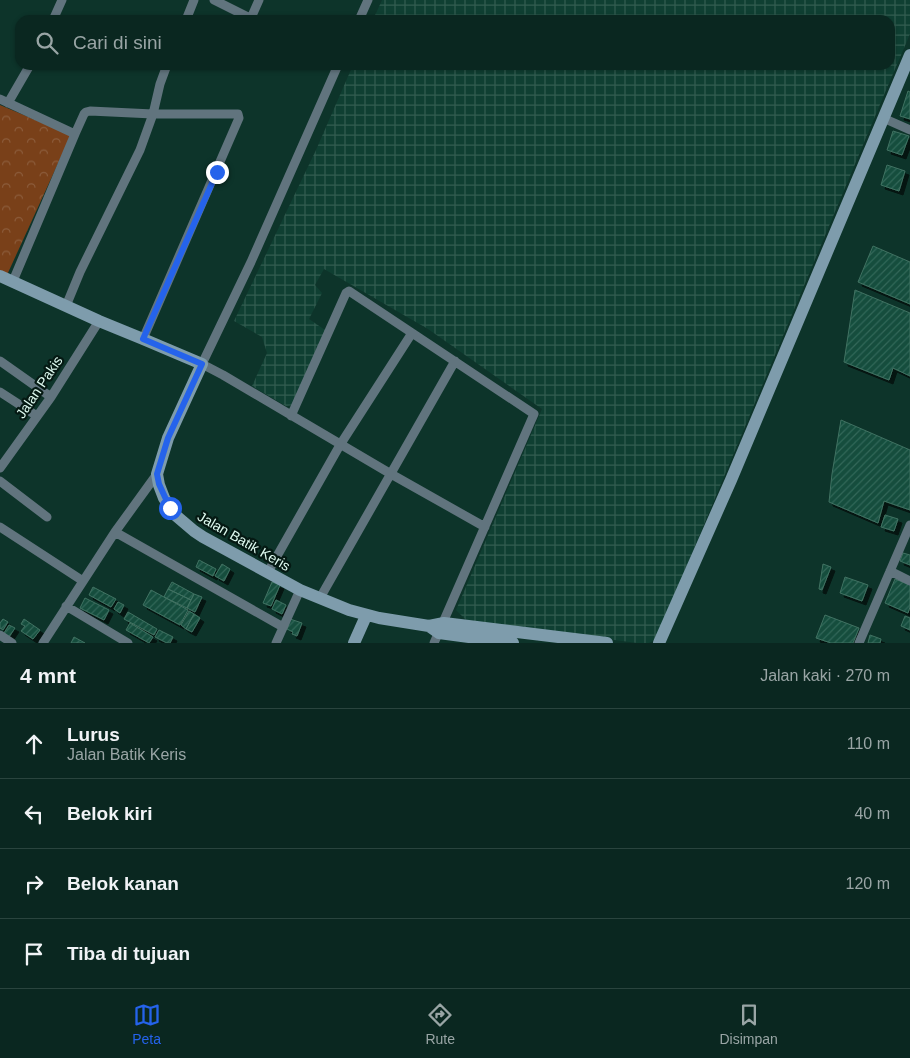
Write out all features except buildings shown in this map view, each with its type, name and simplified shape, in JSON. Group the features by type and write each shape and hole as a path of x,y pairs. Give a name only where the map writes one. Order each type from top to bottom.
{"street":[{"path":"55,15 62,0"},
{"path":"188,15 194,0"},
{"path":"214,0 245,15"},
{"path":"254,15 259,0"},
{"path":"361,15 368,0"},
{"path":"658,643 731,480 910,55"},
{"path":"26,70 4,101 75,134"},
{"path":"66,306 80,272 140,150 153,114 165,70"},
{"path":"43,643 115,532 157,474 168,438 251,262 336,70"},
{"path":"12,281 86,112 153,114 236,113 240,116 217,172 143,339"},
{"path":"883,118 910,130"},
{"path":"0,276 224,375 340,445 485,527"},
{"path":"291,416 348,292 534,414 439,633 511,639 607,643"},
{"name":"Jalan Pakis","path":"1,464 51,397 99,321"},
{"path":"268,572 340,445 412,333"},
{"path":"0,361 51,397"},
{"path":"320,598 455,361"},
{"path":"0,392 37,416"},
{"name":"Jalan Batik Keris","path":"157,474 164,498 170,508 180,519 203,537 300,590 349,610 366,616 429,626 439,633"},
{"path":"0,481 47,517"},
{"path":"859,643 910,525"},
{"path":"0,527 83,581"},
{"path":"115,532 282,627"},
{"path":"890,571 910,581"},
{"path":"276,643 300,590"},
{"path":"66,606 128,643"},
{"path":"354,643 366,616"},
{"path":"0,635 12,643"}],"shaded area":[{"path":"382,0 910,0 910,34 895,69 895,15 375,15"},
{"path":"351,70 895,70 656,639 649,643 637,643 466,620 456,610 542,409 428,329 324,269 315,285 322,293 309,319 328,332 295,405 286,406 252,386 267,353 262,337 234,321 316,150"}],"green space":[{"path":"0,105 71,135 7,275 0,272"}],"route":[{"path":"170,508 164,498 157,474 168,438 202,364 143,339 217,172"}]}
